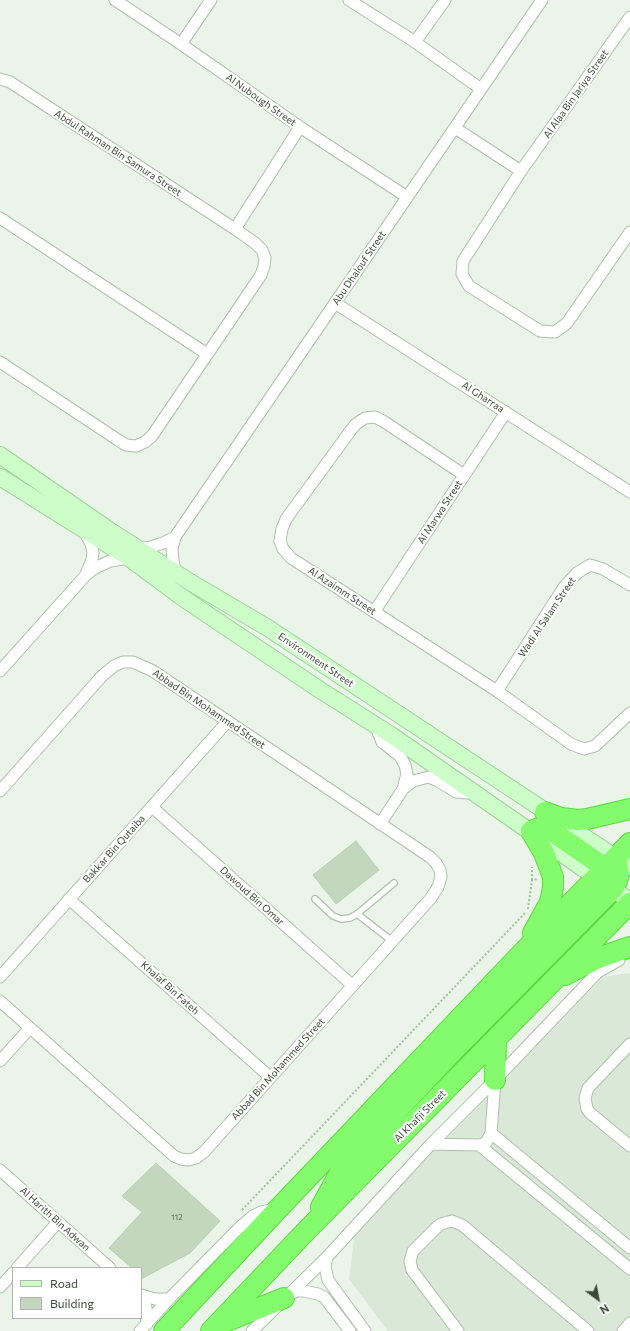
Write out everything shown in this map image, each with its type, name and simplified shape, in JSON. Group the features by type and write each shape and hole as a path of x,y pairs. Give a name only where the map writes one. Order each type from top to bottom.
{"highway":[{"path":"545,812 561,818 578,820 630,810"},
{"path":"308,1229 343,1167 456,1048 622,879 550,830 539,828 531,831 544,853 553,877 550,902 523,952"},
{"name":"Al Khafji Street","path":"215,1328 308,1229 549,983 622,879 630,843"},
{"name":"Al Khafji Street","path":"150,1329 278,1209 523,952 622,879"},
{"path":"549,983 598,958 630,947"},
{"path":"495,1080 496,1038"},
{"path":"215,1328 284,1298"}],"street":[{"name":"Al Nubough Street","path":"115,0 300,127 407,197"},
{"path":"181,44 211,0"},
{"path":"349,0 415,42 481,89"},
{"path":"415,42 445,0"},
{"name":"Abu Dhalouf Street","path":"176,573 172,549 176,537 542,0"},
{"name":"Al Alaa Bin Jariya Street","path":"630,17 521,171 463,261 462,274 469,286 540,331 555,332 567,323 630,232"},
{"name":"Abdul Rahman Bin Samura Street","path":"0,79 10,82 235,229 255,243 262,250 265,258 261,275 152,436 146,442 136,446 126,445 0,362"},
{"path":"235,229 300,127"},
{"path":"455,128 521,171"},
{"path":"0,218 207,354"},
{"name":"Al Gharraa","path":"335,303 630,490"},
{"name":"Al Marwa Street","path":"374,612 506,412"},
{"name":"Al Azaimm Street","path":"464,474 383,421 375,417 365,418 356,424 351,430 286,519 282,529 280,541 283,549 291,558 497,691 571,744 584,749 595,746 630,713"},
{"name":"Environment Street","path":"0,456 133,554 183,598 320,690 378,726 531,831"},
{"name":"Environment Street","path":"0,477 84,530 176,573 268,628 545,812 622,879"},
{"path":"84,530 90,540 93,552 92,560 86,575"},
{"path":"0,671 93,569 110,561 164,543 176,537"},
{"name":"Wadi Al Salam Street","path":"497,691 564,587 577,573 590,565 603,568 630,585"},
{"name":"Abbad Bin Mohammed Street","path":"0,791 102,676 114,666 124,662 133,662 153,671 430,857 436,863 442,877 431,898 204,1152 196,1158 188,1160 174,1156 0,1002"},
{"name":"Bakkar Bin Qutaiba","path":"0,977 228,721"},
{"path":"378,726 378,732 382,742 400,756 405,765 407,774 402,789 380,824"},
{"path":"402,789 413,781 429,777 438,780 456,792 467,792 472,790"},
{"name":"Dawoud Bin Omar","path":"152,807 352,985"},
{"name":"Khalaf Bin Fateh","path":"69,899 270,1077"},
{"path":"252,1331 327,1257 431,1144 495,1080 598,972 612,962 630,956"},
{"path":"0,1061 30,1028"},
{"path":"630,1044 588,1088 585,1098 587,1109 590,1113 630,1146"},
{"path":"431,1144 479,1145 486,1142 491,1133 495,1080"},
{"path":"491,1133 630,1248"},
{"path":"479,1145 630,1269"},
{"name":"Al Harith Bin Adwan","path":"0,1170 109,1267"},
{"path":"150,1329 169,1299 248,1221 261,1212 278,1209"},
{"path":"458,1331 412,1270 410,1261 413,1251 437,1227 441,1224 452,1221 462,1225 588,1331"},
{"path":"18,1267 58,1222"},
{"path":"327,1257 325,1266 328,1280 364,1331"},
{"path":"0,1287 12,1274"},
{"path":"284,1298 297,1291 311,1291 318,1294 324,1297 350,1331"},
{"path":"142,1295 155,1299 169,1299"},
{"path":"142,1297 146,1307 150,1329"},
{"path":"623,1331 630,1323"}],"lane":[{"path":"314,899 329,914 337,918 350,918 357,914 394,882"},
{"path":"357,914 392,941"}],"path":[{"path":"237,1215 526,913 529,907 532,864"},
{"path":"532,880 553,877"}],"shaded area":[{"path":"630,973 630,1331 388,1331 349,1279 355,1233 430,1152 509,1075 603,977"}],"building":[{"path":"356,841 379,870 336,904 313,875"},
{"path":"156,1163 220,1221 190,1253 142,1278 142,1267 131,1267 109,1248 142,1212 122,1196"}]}
